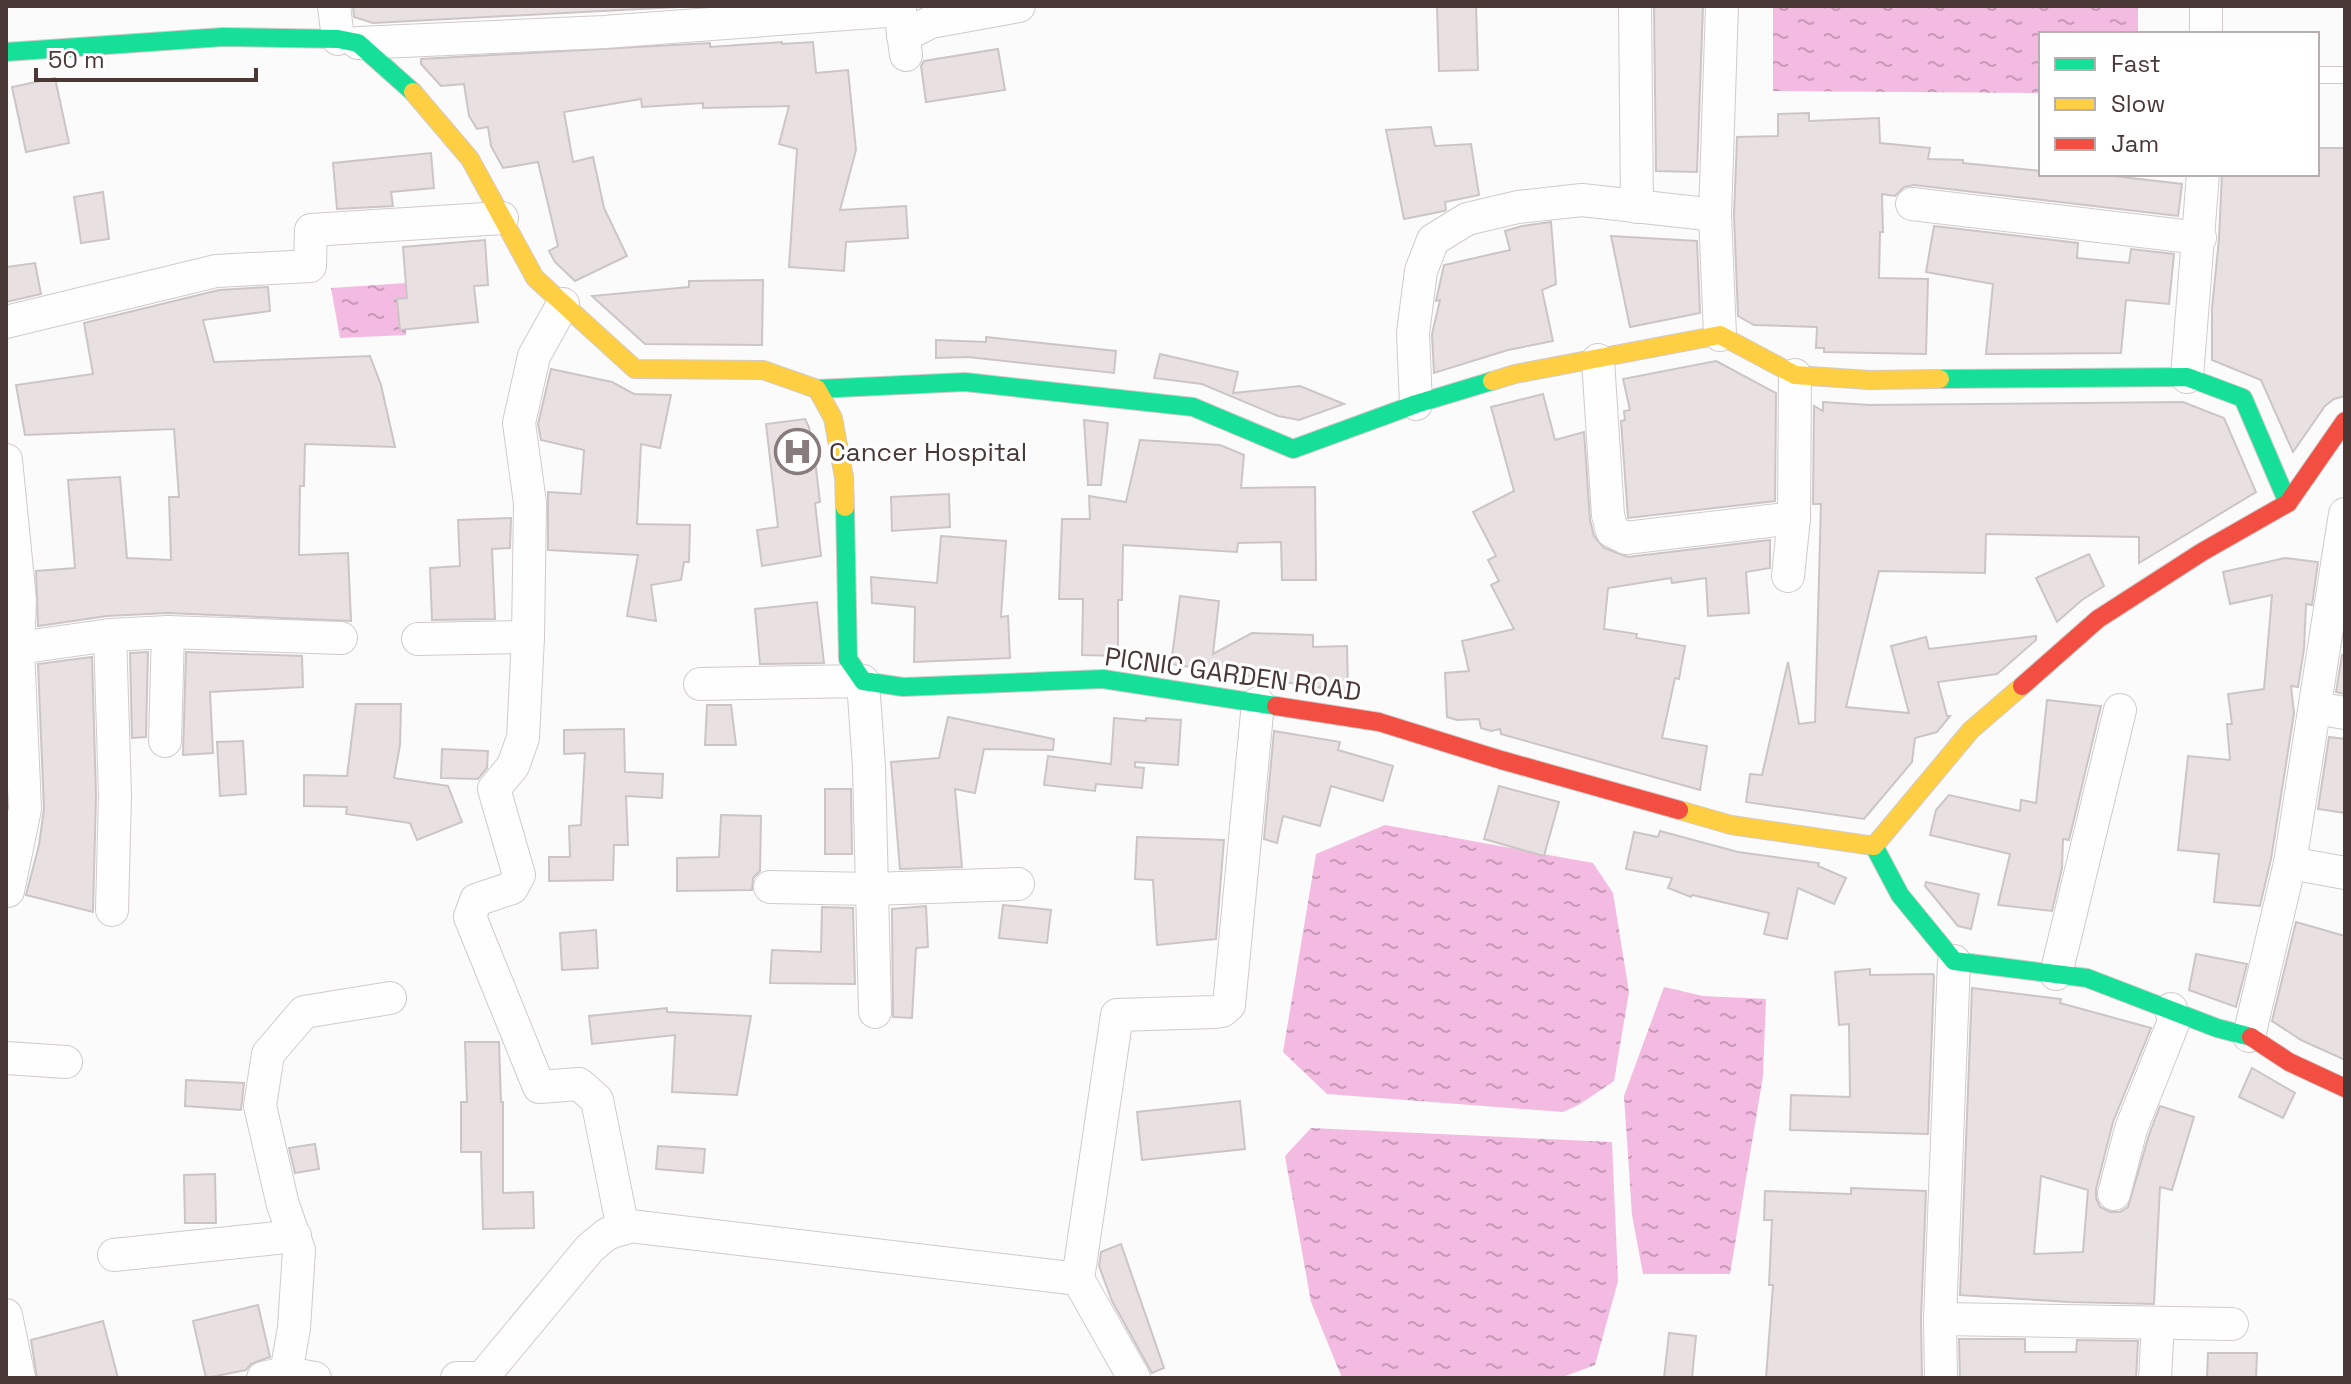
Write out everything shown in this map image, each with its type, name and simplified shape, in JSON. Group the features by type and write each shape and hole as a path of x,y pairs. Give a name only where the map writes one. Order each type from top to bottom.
{"main road":[{"path":"6,52 223,37 348,41 406,84 470,159 535,278 635,369 763,370 817,389 965,382 1193,407 1293,449 1416,404 1515,374 1720,335 1795,375 1869,380 2187,377 2243,398 2288,503"},
{"path":"817,389 833,418 844,477 848,659 863,681"},
{"path":"2345,421 2288,503 2202,552 2098,619 1971,730 1874,846 1900,895 1954,961 2087,978 2217,1028 2249,1036 2289,1062 2345,1088"},
{"name":"PICNIC GARDEN ROAD","path":"863,681 903,687 1103,679 1379,722 1731,825 1874,846"}],"street":[{"path":"334,6 348,41 604,32 908,27 1019,6"},
{"path":"1635,6 1637,207"},
{"path":"1720,335 1715,215 1722,6"},
{"path":"2206,6 2206,32"},
{"path":"2187,377 2203,176"},
{"path":"1416,404 1413,333 1421,271 1433,240 1467,219 1518,207 1582,200 1715,215"},
{"path":"1912,204 2200,238"},
{"path":"6,322 216,271 310,266 311,230 502,218"},
{"path":"563,304 534,356 519,423 530,503 523,738 513,766 494,789 519,875 512,888 476,900 470,917 539,1087 579,1084 597,1100 623,1229"},
{"path":"1598,360 1606,501 1612,531 1626,538 1794,518"},
{"path":"1788,576 1794,518 1795,375"},
{"path":"6,460 20,600 12,649 25,809 8,891"},
{"path":"2249,1036 2330,711 2345,514"},
{"path":"12,649 110,635 168,632 341,638"},
{"path":"165,741 168,632"},
{"path":"110,635 115,795 112,910"},
{"path":"418,639 528,637"},
{"path":"700,684 863,681 869,767 875,1012"},
{"path":"1134,1378 1078,1279 1117,1015 1215,1012 1229,1005 1258,703"},
{"path":"2056,974 2120,710"},
{"path":"2290,863 2345,873"},
{"path":"770,887 872,889 1018,884"},
{"path":"1941,1378 1940,1319 1954,961"},
{"path":"288,1376 299,1250 283,1205 260,1106 268,1054 304,1012 390,998"},
{"path":"2114,1194 2131,1129 2174,1021 2171,1009"},
{"path":"6,1058 66,1062"},
{"path":"457,1378 482,1378 590,1248 607,1234 630,1226 1078,1279"},
{"path":"114,1255 295,1236"},
{"path":"6,1315 19,1378"},
{"path":"1940,1319 2232,1324"},
{"path":"2155,1378 2158,1323"}],"lane":[{"path":"2319,75 2345,75"}],"water":[{"path":"1773,6 2138,6 2138,32 2039,32 2039,93 1773,91"},
{"path":"406,283 406,335 340,338 331,288"},
{"path":"1385,825 1593,863 1613,893 1629,992 1614,1081 1563,1112 1327,1094 1283,1052 1316,854"},
{"path":"1664,987 1703,996 1766,999 1763,1076 1730,1274 1643,1274 1632,1215 1624,1096"},
{"path":"1311,1128 1612,1142 1618,1281 1595,1365 1560,1378 1342,1378 1311,1302 1285,1156"}],"building":[{"path":"353,6 697,6 373,23 354,17"},
{"path":"1437,6 1476,6 1478,70 1439,71"},
{"path":"1654,6 1703,6 1697,172 1656,171"},
{"path":"813,42 816,73 848,70 856,150 840,210 906,206 908,238 846,242 844,271 789,267 797,149 779,144 789,106 703,108 703,103 642,107 641,99 564,112 573,162 593,157 604,208 627,256 575,281 555,262 549,251 558,246 538,162 503,168 491,146 488,127 477,129 469,116 464,84 441,86 421,64 421,59"},
{"path":"998,49 1005,90 926,102 921,66 924,61"},
{"path":"55,78 69,143 26,152 12,87"},
{"path":"1809,113 1809,121 1879,118 1880,143 1930,148 1928,159 1963,160 1963,163 2039,171 2039,176 2113,176 2182,184 2178,216 1914,185 1904,187 1895,196 1882,194 1879,278 1928,279 1926,354 1824,352 1824,348 1816,348 1817,327 1754,325 1738,316 1734,215 1737,137 1778,136 1778,114"},
{"path":"1431,127 1435,146 1471,144 1479,195 1445,202 1444,211 1404,219 1386,130"},
{"path":"2319,148 2345,148 2345,396 2325,406 2293,452 2261,380 2212,360 2212,308 2222,176 2319,176"},
{"path":"431,153 434,188 391,192 393,206 337,209 333,163"},
{"path":"103,192 109,239 81,243 74,197"},
{"path":"1551,222 1556,284 1542,290 1553,341 1508,350 1434,373 1432,334 1444,265 1510,250 1505,231"},
{"path":"1934,226 2078,243 2077,258 2129,263 2131,249 2174,254 2169,304 2126,300 2121,353 1986,354 1993,284 1926,272"},
{"path":"1611,236 1697,241 1700,313 1630,327"},
{"path":"485,240 488,285 474,286 478,322 400,330 397,299 407,298 403,247"},
{"path":"35,263 41,294 6,302 6,267"},
{"path":"763,280 762,345 645,344 592,296 689,287 689,281"},
{"path":"268,287 270,311 203,320 214,362 370,356 381,385 395,447 305,444 304,486 300,486 299,555 348,553 351,621 167,613 107,616 38,626 36,571 75,568 68,480 120,477 127,558 171,560 169,497 179,497 174,429 25,435 16,385 93,374 84,323 219,290"},
{"path":"986,337 1116,351 1114,373 968,357 936,358 936,340 986,342"},
{"path":"1160,354 1238,372 1233,393 1300,386 1344,404 1299,420 1278,416 1202,384 1154,378"},
{"path":"1716,361 1776,393 1775,501 1628,518 1621,421 1625,420 1624,411 1630,410 1623,379"},
{"path":"551,369 612,382 634,394 671,395 660,448 641,444 637,524 690,525 689,562 684,562 681,580 651,585 656,621 627,616 638,555 548,550 548,492 581,494 584,450 541,440 538,424"},
{"path":"1543,394 1555,440 1584,432 1590,520 1594,536 1604,548 1628,557 1770,540 1770,568 1746,572 1749,613 1708,616 1706,578 1672,583 1671,578 1608,588 1604,629 1685,646 1662,738 1707,746 1700,790 1501,734 1500,729 1491,731 1481,728 1479,719 1447,717 1445,673 1469,671 1462,641 1514,629 1491,585 1499,581 1488,560 1496,556 1473,512 1514,491 1491,407"},
{"path":"1823,402 1869,405 2183,402 2224,418 2256,492 2139,563 2139,537 1986,534 1985,573 1879,571 1846,707 1909,713 1891,646 1926,637 1929,649 2036,636 2036,640 1997,674 1938,682 1947,716 1950,716 1937,732 1915,738 1912,762 1864,819 1746,802 1750,774 1762,775 1788,662 1799,724 1815,722 1821,504 1813,504 1814,406 1823,411"},
{"path":"805,419 815,460 820,502 815,503 821,556 762,566 757,530 778,527 766,424"},
{"path":"1084,420 1108,423 1101,485 1088,485"},
{"path":"1140,440 1220,445 1244,455 1241,488 1315,487 1316,580 1282,580 1281,542 1238,543 1237,552 1123,545 1122,600 1118,600 1118,656 1082,655 1083,599 1059,599 1062,519 1090,519 1089,496 1126,502"},
{"path":"949,494 950,527 892,531 891,497"},
{"path":"511,518 510,548 492,549 495,619 432,620 430,568 460,566 458,520"},
{"path":"941,536 1006,541 1001,617 1008,616 1010,658 914,662 915,607 872,603 871,577 937,583"},
{"path":"2089,554 2104,586 2057,622 2036,578"},
{"path":"2285,558 2318,562 2312,605 2306,604 2298,687 2291,686 2294,713 2271,859 2260,906 2214,902 2219,854 2178,850 2188,756 2230,760 2227,724 2232,724 2228,694 2264,689 2272,595 2230,604 2223,572"},
{"path":"1180,596 1219,601 1213,654 1252,633 1313,635 1313,647 1347,646 1348,692 1171,664"},
{"path":"817,602 824,663 760,664 755,609"},
{"path":"148,652 146,737 132,738 130,653"},
{"path":"186,652 302,656 303,687 210,692 213,753 183,755"},
{"path":"2342,655 2345,655 2345,694 2336,692"},
{"path":"92,657 96,795 93,912 26,895 39,845 44,809 38,664"},
{"path":"2047,700 2101,706 2069,840 2063,839 2062,868 2052,911 1998,905 2010,854 1930,835 1936,810 1949,795 2020,811 2021,800 2036,803"},
{"path":"356,704 401,704 400,745 394,778 448,786 462,822 417,840 410,823 346,814 347,807 304,806 304,775 347,776"},
{"path":"707,705 731,705 736,745 705,745"},
{"path":"948,717 1054,739 1053,750 984,749 975,793 955,789 962,867 900,869 891,762 939,758"},
{"path":"1114,718 1181,720 1178,765 1135,762 1135,767 1144,768 1142,788 1096,784 1095,791 1044,785 1048,756 1111,764"},
{"path":"624,729 625,772 663,774 662,798 626,796 628,845 614,845 613,880 549,881 549,857 570,857 569,826 581,825 585,753 564,754 564,730"},
{"path":"1274,731 1340,742 1338,750 1393,766 1383,801 1331,786 1320,826 1283,816 1277,843 1264,839"},
{"path":"2329,737 2345,739 2345,813 2318,809"},
{"path":"243,741 246,794 220,796 217,742"},
{"path":"442,749 488,751 487,768 478,779 441,778"},
{"path":"1499,786 1559,802 1544,856 1484,839"},
{"path":"825,789 851,789 852,854 825,854"},
{"path":"721,815 761,816 760,871 753,878 752,890 677,891 677,858 719,857"},
{"path":"1660,831 1738,852 1819,863 1818,866 1846,878 1834,904 1798,888 1787,939 1764,934 1769,913 1691,897 1668,888 1672,878 1626,869 1634,832 1658,837"},
{"path":"1137,837 1224,840 1216,939 1157,945 1153,880 1135,879"},
{"path":"1926,882 1979,894 1971,929 1958,926 1925,886"},
{"path":"1003,905 1051,910 1047,943 999,938"},
{"path":"926,906 928,947 916,948 912,1018 893,1017 892,909"},
{"path":"822,907 853,908 855,984 770,983 772,950 821,952"},
{"path":"2296,922 2345,936 2345,1060 2301,1040 2272,1021"},
{"path":"596,930 598,968 562,970 560,933"},
{"path":"2196,954 2247,964 2236,1007 2189,990"},
{"path":"1870,969 1870,975 1934,976 1928,1134 1790,1130 1791,1095 1850,1097 1849,1024 1839,1025 1835,972"},
{"path":"1972,988 2061,999 2060,1003 2151,1028 2113,1122 2096,1198 2100,1207 2110,1212 2120,1212 2128,1207 2160,1106 2194,1117 2172,1190 2160,1187 2154,1304 1960,1295","holes":["2041,1176 2088,1190 2083,1252 2034,1254"]},
{"path":"667,1008 667,1012 751,1016 737,1095 672,1092 675,1035 592,1044 589,1016"},
{"path":"465,1042 499,1042 503,1102 503,1193 533,1192 534,1228 483,1229 481,1152 461,1152 461,1102 467,1102"},
{"path":"2252,1068 2295,1093 2283,1118 2239,1097"},
{"path":"186,1080 244,1083 241,1110 185,1106"},
{"path":"1240,1101 1245,1149 1142,1160 1137,1112"},
{"path":"315,1144 319,1169 295,1173 289,1148"},
{"path":"658,1146 705,1149 703,1173 656,1169"},
{"path":"215,1174 216,1223 185,1223 184,1175"},
{"path":"1851,1188 1926,1191 1922,1378 1766,1378 1773,1285 1769,1285 1772,1220 1764,1220 1765,1191 1851,1194"},
{"path":"1121,1244 1164,1368 1152,1373 1112,1301 1099,1266 1101,1252"},
{"path":"258,1305 270,1357 251,1364 246,1370 206,1378 193,1321"},
{"path":"103,1321 118,1378 37,1378 31,1340"},
{"path":"1669,1333 1696,1336 1692,1378 1664,1378"},
{"path":"1959,1339 2025,1339 2025,1352 2076,1352 2077,1340 2138,1341 2136,1378 1960,1378"},
{"path":"2208,1353 2257,1353 2256,1378 2207,1378"}],"traffic: fast":[{"path":"6,52 223,37 338,39 358,43 413,92"},
{"path":"1940,379 2187,377 2243,398 2288,503"},
{"path":"817,389 965,382 1193,407 1293,449 1416,404 1492,381"},
{"path":"845,507 848,659 863,681 903,687 1103,679 1276,706"},
{"path":"1874,846 1900,895 1954,961 2087,978 2217,1028 2251,1037"}],"traffic: slow":[{"path":"413,92 470,159 535,278 635,369 763,370 817,389 833,418 844,477 845,507"},
{"path":"1492,381 1720,335 1795,375 1869,380 1940,379"},
{"path":"1679,810 1731,825 1874,846 1971,730 2022,686"}],"traffic: jam":[{"path":"2022,686 2098,619 2202,552 2288,503 2345,421"},
{"path":"1276,706 1379,722 1679,810"},
{"path":"2251,1037 2289,1062 2345,1088"}],"place":[{"name":"Cancer Hospital","path":"798,452"}]}
